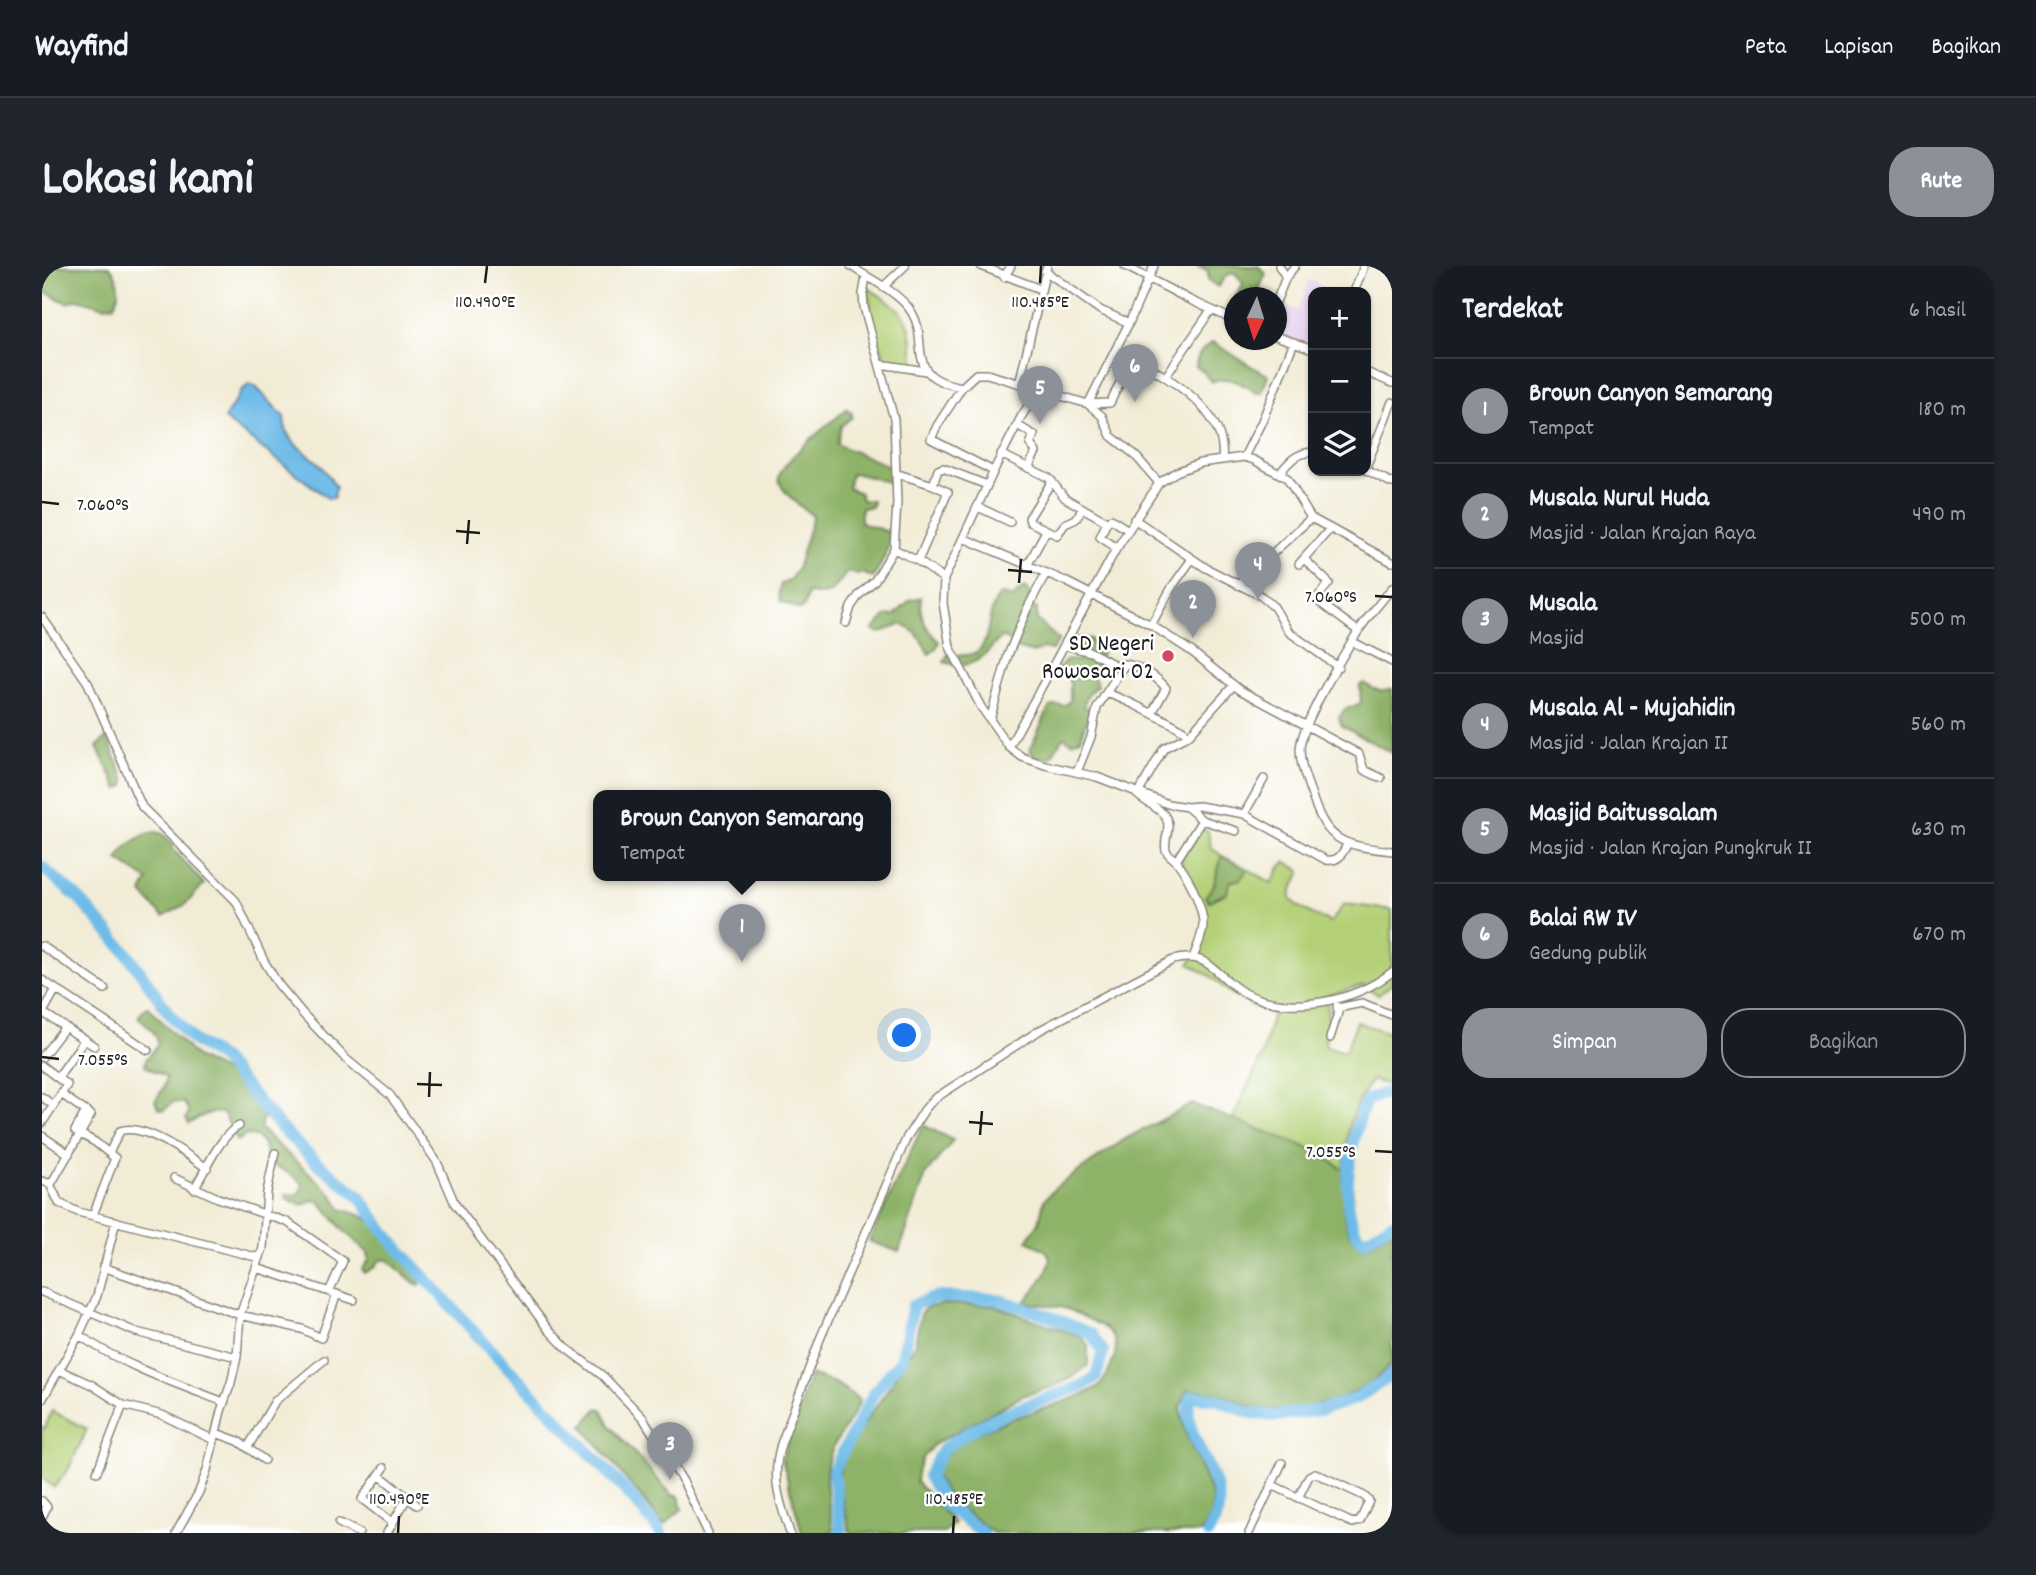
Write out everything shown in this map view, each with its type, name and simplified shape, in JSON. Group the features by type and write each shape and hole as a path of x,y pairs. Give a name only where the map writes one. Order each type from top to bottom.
{"street":[{"path":"851,266 899,298 911,312 926,371"},
{"path":"881,286 905,266"},
{"path":"981,266 1040,289"},
{"path":"1004,277 1011,266"},
{"path":"1125,266 1224,316"},
{"path":"1088,404 1154,266"},
{"path":"1279,266 1286,277"},
{"path":"1282,287 1295,266"},
{"path":"1356,287 1364,266"},
{"path":"1019,384 1046,269 1100,310 1129,323"},
{"path":"846,623 851,607 875,580 894,549 898,474 894,419 863,298 866,277"},
{"path":"1166,376 1211,310"},
{"path":"1287,340 1308,347"},
{"path":"1244,457 1262,421 1294,342"},
{"path":"993,471 932,439 937,426 962,387 976,374 981,373 1088,404 1110,403 1132,359 1166,376 1186,390 1215,424 1223,440 1222,460"},
{"path":"880,363 926,371 940,381 962,387"},
{"path":"1371,374 1392,383"},
{"path":"1040,389 1001,454 944,579 943,603 950,647 990,720 1009,747 1023,757 1136,791 1168,804 1244,814 1326,860 1333,861 1341,857 1348,843"},
{"path":"1371,455 1392,402"},
{"path":"1088,404 1102,416 1111,436 1134,454 1159,483"},
{"path":"1017,425 1034,435 1030,444 1037,452 1028,468"},
{"path":"1280,473 1290,460 1308,453"},
{"path":"1001,454 1052,481 1065,498 1107,522"},
{"path":"1009,747 1134,519 1159,483 1189,467 1244,457 1265,464 1291,484 1311,518 1392,562"},
{"path":"933,485 941,468 988,485"},
{"path":"1371,471 1392,484"},
{"path":"898,474 947,492 918,561"},
{"path":"1052,481 1028,520 1046,531 1058,534 1065,524 1076,519 1083,508"},
{"path":"978,507 1010,522"},
{"path":"1238,585 1311,518"},
{"path":"1117,548 1100,537 1107,522 1112,519 1128,530"},
{"path":"1134,519 1192,559 1269,601 1289,632 1338,667"},
{"path":"1330,529 1302,561 1329,583 1317,598 1319,602 1358,631"},
{"path":"1027,566 1046,531"},
{"path":"964,538 1093,594 1151,625 1191,651 1233,686 1359,754 1364,769 1381,778"},
{"path":"894,549 944,579"},
{"path":"1151,625 1172,587 1192,559"},
{"path":"990,720 1008,654 1046,573"},
{"path":"1392,588 1358,631 1306,726 1300,749 1302,766 1319,816 1333,836 1365,848 1392,850"},
{"path":"42,617 88,683 142,807 236,901 264,961 278,984 303,1014 346,1059 390,1095 437,1162 456,1204 548,1329 567,1349 603,1376 643,1418 684,1483 708,1533"},
{"path":"1353,642 1392,662"},
{"path":"1064,645 1091,652 1122,669"},
{"path":"1077,772 1091,737 1097,708 1125,664 1149,673 1166,687 1152,713"},
{"path":"1136,791 1164,748 1189,735 1233,686"},
{"path":"1106,692 1127,699 1178,726 1189,735"},
{"path":"1244,814 1264,779"},
{"path":"1136,791 1138,797 1166,816 1168,824 1165,846 1188,882 1203,920 1203,930 1193,958"},
{"path":"1186,807 1202,820 1236,831"},
{"path":"1176,861 1202,820"},
{"path":"42,946 105,989"},
{"path":"790,1533 776,1483 776,1460 820,1339 915,1123 925,1109 942,1094 1040,1030 1158,967 1183,958 1193,958 1209,964 1235,986 1253,996 1292,1003 1331,1001 1366,990 1392,972"},
{"path":"42,980 148,1050"},
{"path":"56,989 42,1012 94,1046"},
{"path":"1331,1001 1338,1008"},
{"path":"1338,1008 1362,1003 1392,1015"},
{"path":"1330,1038 1338,1008"},
{"path":"42,1058 65,1027"},
{"path":"58,1077 85,1039"},
{"path":"42,1066 67,1085 42,1123"},
{"path":"61,1094 86,1111 75,1129 115,1158 93,1215"},
{"path":"42,1097 53,1105"},
{"path":"194,1189 229,1132 239,1126"},
{"path":"109,1153 120,1131 135,1130 173,1146 207,1168"},
{"path":"81,1134 46,1182 59,1203 75,1211 260,1258"},
{"path":"42,1136 69,1154"},
{"path":"176,1533 199,1492 232,1382 240,1315 260,1258 267,1214 267,1192 275,1153"},
{"path":"103,1267 240,1315 302,1329 321,1338 343,1261 306,1234 267,1214 194,1189 174,1178"},
{"path":"42,1400 79,1335 97,1296 116,1221"},
{"path":"257,1268 354,1300"},
{"path":"42,1292 136,1332 237,1357"},
{"path":"79,1335 100,1350 141,1370 224,1402"},
{"path":"248,1447 275,1401 324,1360"},
{"path":"59,1370 92,1385 123,1405 162,1415 215,1436 238,1441 264,1460"},
{"path":"97,1472 123,1405"},
{"path":"1249,1533 1282,1463"},
{"path":"393,1523 362,1499 381,1471 417,1505"},
{"path":"1272,1485 1298,1498 1355,1523 1360,1521 1369,1501 1364,1496 1315,1473 1309,1476 1298,1498"},
{"path":"387,1533 407,1498"},
{"path":"42,1501 47,1508 42,1517"},
{"path":"339,1523 359,1533"}],"shaded area":[{"path":"1309,280 1323,287 1308,287 1308,345 1287,337 1287,306 1298,310"}],"green space":[{"path":"42,266 109,266 117,280 118,291 114,305 102,306 78,299 67,303 47,293 42,288"},
{"path":"1197,266 1258,266 1266,274 1260,287 1241,287 1243,283 1235,273 1227,275 1218,287 1208,280 1208,271"},
{"path":"868,288 893,304 905,318 909,326 915,365 885,359 873,323"},
{"path":"1213,342 1268,375 1262,392 1256,393 1229,379 1211,382 1202,370 1196,367 1197,359"},
{"path":"847,409 852,413 852,417 841,426 837,444 888,466 894,480 892,483 854,473 851,474 848,488 860,493 862,500 873,501 872,507 861,508 861,523 889,532 887,551 873,578 863,573 857,575 848,571 832,592 824,595 808,593 805,605 800,610 780,601 779,592 781,584 789,581 797,569 813,516 784,491 779,480 780,473 795,454"},
{"path":"1024,588 1031,594 1028,602 1037,609 1037,620 1059,640 1052,650 1042,648 1034,653 1015,648 1016,643 1001,637 984,656 971,663 954,665 944,662 948,654 965,655 976,652 986,637 994,604 1001,594 1012,598"},
{"path":"921,597 924,622 939,642 936,649 929,654 917,634 902,624 880,633 873,630 886,616 895,615 910,600"},
{"path":"1071,637 1091,639 1095,649 1102,653 1092,670 1097,686 1088,694 1084,706 1092,713 1081,738 1072,742 1063,737 1050,758 1034,758 1030,749 1049,708 1065,705 1070,701 1070,682 1057,669 1066,660 1078,661 1079,652 1068,642"},
{"path":"1364,683 1381,691 1392,689 1392,753 1342,726 1339,718 1344,710 1361,703 1360,685"},
{"path":"107,737 125,780 125,786 118,789 97,747"},
{"path":"1203,828 1208,831 1211,848 1222,856 1213,887 1205,897 1209,901 1227,893 1229,882 1240,879 1248,869 1272,883 1286,862 1301,871 1291,899 1315,915 1331,922 1344,904 1392,910 1392,984 1378,995 1364,985 1326,996 1328,1010 1325,1046 1345,1052 1357,1022 1392,1034 1392,1086 1372,1080 1359,1101 1350,1122 1344,1169 1306,1147 1232,1120 1262,1055 1273,1013 1230,993 1209,975 1189,964 1198,950 1205,926 1204,915 1182,866 1182,859"},
{"path":"155,832 163,834 174,845 172,848 204,884 186,904 163,917 142,893 148,880 118,860 133,842"},
{"path":"1222,856 1248,869 1240,879 1229,882 1227,893 1209,901 1205,897 1213,887"},
{"path":"148,1007 196,1057 231,1075 265,1117 261,1121 261,1129 324,1186 341,1209 363,1216 379,1228 389,1244 419,1275 420,1285 388,1260 380,1260 365,1273 362,1270 369,1260 368,1253 343,1230 319,1201 313,1200 303,1205 287,1199 286,1194 299,1195 303,1184 269,1163 263,1144 258,1138 246,1135 237,1141 224,1114 210,1113 189,1124 186,1119 189,1111 184,1103 173,1102 164,1110 158,1108 155,1101 164,1087 166,1077 145,1066 146,1059 158,1045 154,1033 138,1017"},
{"path":"1192,1104 1306,1147 1344,1169 1343,1202 1346,1222 1349,1231 1363,1248 1392,1230 1392,1363 1364,1387 1346,1396 1306,1407 1266,1409 1249,1406 1215,1393 1187,1390 1180,1408 1184,1428 1213,1501 1211,1516 1201,1533 993,1533 957,1505 944,1491 932,1471 947,1453 966,1439 1008,1420 1075,1398 1096,1388 1106,1376 1116,1352 1113,1337 1097,1323 1069,1310 1025,1302 1043,1278 1049,1264 1050,1257 1047,1252 1027,1241 1039,1222 1044,1200 1055,1188 1125,1139"},
{"path":"923,1125 953,1140 926,1174 899,1252 869,1241"},
{"path":"944,1304 995,1306 1080,1336 1088,1345 1088,1365 1072,1378 1022,1396 934,1444 922,1458 916,1482 954,1523 944,1533 850,1533 838,1479 844,1454 915,1344 921,1313 926,1308"},
{"path":"810,1375 835,1383 860,1400 834,1445 828,1461 826,1482 833,1533 802,1533 782,1459"},
{"path":"598,1408 602,1409 611,1427 672,1495 679,1496 682,1509 664,1525 582,1426"},
{"path":"52,1411 87,1429 69,1468 54,1487 42,1478 42,1427 45,1428"}],"water":[{"path":"250,384 284,417 287,432 294,443 324,470 336,487 334,497 329,499 224,419 242,390"}],"waterway":[{"path":"42,867 79,899 126,952 169,1013 193,1040 222,1059 281,1128 316,1162 358,1195 391,1240 477,1335 625,1490 661,1533"},
{"path":"1392,1095 1385,1093 1367,1100 1356,1131 1348,1194 1355,1229 1364,1241 1392,1223"},
{"path":"841,1533 833,1471 874,1393 902,1358 913,1305 937,1297 996,1299 1046,1315 1091,1334 1103,1351 1096,1377 1083,1385 999,1416 943,1449 928,1476 945,1505 983,1533"},
{"path":"1208,1533 1216,1518 1219,1503 1211,1473 1191,1427 1188,1412 1191,1396 1217,1399 1247,1412 1273,1416 1321,1410 1355,1399 1392,1373"}],"place":[{"name":"Balai RW IV","path":"1135,402"},
{"name":"Masjid Baitussalam","path":"1040,424"},
{"name":"Musala Al - Mujahidin","path":"1258,600"},
{"name":"Musala Nurul Huda","path":"1193,638"},
{"name":"SD Negeri Rowosari 02","path":"1168,656"},
{"name":"Brown Canyon Semarang","path":"742,962"},
{"name":"Musala","path":"670,1480"}]}
